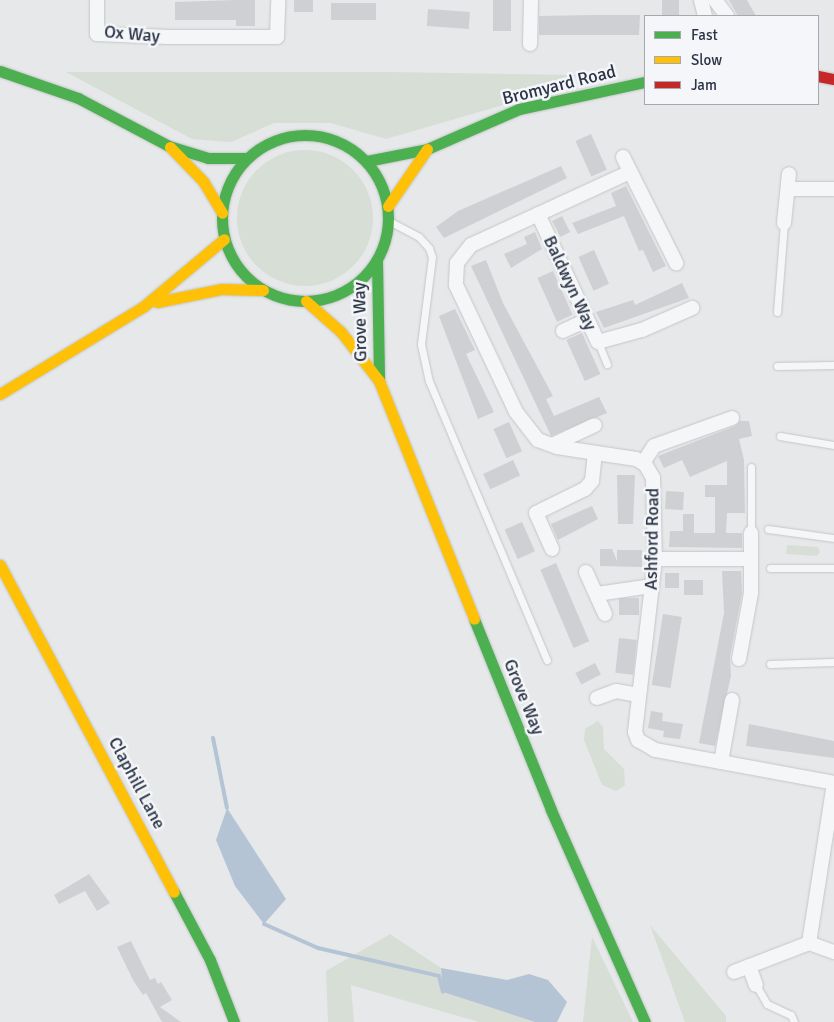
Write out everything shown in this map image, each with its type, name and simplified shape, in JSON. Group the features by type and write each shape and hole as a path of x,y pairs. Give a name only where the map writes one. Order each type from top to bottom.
{"main road":[{"path":"0,71 78,98 169,146 208,158 246,158"},
{"path":"819,76 834,79"},
{"name":"Bromyard Road","path":"367,161 427,149 520,109 644,82"},
{"path":"144,306 221,289 263,290 306,301 346,290 377,262 389,221 388,206 381,182 367,161 346,144 320,135 293,135 276,140 246,158 231,181 222,213 224,239 241,271 263,290"},
{"path":"169,146 203,181 222,213"},
{"path":"388,206 427,149"},
{"path":"0,394 144,306 203,260 224,239"},
{"name":"Grove Way","path":"377,262 375,319 379,381"},
{"name":"Grove Way","path":"306,301 341,332 379,381 551,810 645,1022"},
{"name":"Claphill Lane","path":"1,568 210,960 234,1022"}],"street":[{"name":"Ox Way","path":"98,0 97,34 169,37 277,37 278,0"},
{"path":"530,44 531,0"},
{"path":"701,0 705,15"},
{"path":"715,0 726,15"},
{"path":"623,157 676,263"},
{"name":"Ashford Road","path":"630,172 471,245 462,253 455,274 456,285 516,412 538,440 552,445 643,463 650,470 655,490 655,559 635,732 640,743 655,750 834,783"},
{"path":"784,224 790,174"},
{"path":"789,189 834,189"},
{"name":"Baldwyn Way","path":"538,214 598,342 642,330 692,308"},
{"path":"564,332 587,320"},
{"path":"643,463 654,446 732,418"},
{"path":"552,445 595,425"},
{"path":"552,549 536,513 585,489 592,481 595,453"},
{"path":"739,659 749,613 752,533"},
{"path":"655,559 751,559"},
{"path":"586,572 605,614"},
{"path":"597,594 652,586"},
{"path":"597,698 616,691 639,695"},
{"path":"721,762 732,700"},
{"path":"809,942 834,783"},
{"path":"734,972 809,942 834,952"},
{"path":"750,966 756,985"}],"lane":[{"path":"389,221 419,237 429,248 432,257 422,344 430,382 547,660"},
{"path":"777,312 784,224"},
{"path":"598,342 607,364"},
{"path":"777,366 834,365"},
{"path":"780,436 834,445"},
{"path":"752,467 752,533"},
{"path":"768,529 834,538"},
{"path":"770,568 834,568"},
{"path":"770,664 834,662"},
{"path":"756,985 767,1004 791,1015 794,1022"}],"shaded area":[{"path":"66,72 388,72 579,75 544,93 386,139 331,123 274,123 231,142 192,139"},
{"path":"305,150 331,155 343,161 353,170 362,180 368,192 373,218 368,244 362,256 353,266 343,275 331,281 305,286 279,281 267,275 257,266 248,256 242,244 237,218 242,192 248,180 257,170 267,161 279,155"},
{"path":"787,545 818,547 820,552 817,556 786,554"},
{"path":"598,721 603,727 604,749 624,769 625,785 616,791 602,785 584,740 585,729"},
{"path":"650,925 726,1016 726,1022 685,1022"},
{"path":"390,934 441,968 443,992 535,1022 479,1022 351,985 354,1022 328,1022 326,971"},
{"path":"592,937 633,1022 583,1022"}],"water":[{"path":"227,808 286,899 264,924 235,886 216,840"},
{"path":"441,968 507,980 529,974 548,980 567,1002 557,1022 535,1022 443,992"}],"building":[{"path":"255,0 255,26 236,26 236,20 175,20 175,2"},
{"path":"294,0 313,0 313,12 294,12"},
{"path":"493,0 511,0 511,31 493,31"},
{"path":"662,0 679,0 679,15 662,15"},
{"path":"729,0 747,0 755,15 737,15"},
{"path":"331,3 376,3 376,20 331,20"},
{"path":"428,9 470,12 469,29 427,26"},
{"path":"640,15 639,35 539,35 539,16"},
{"path":"591,134 607,170 591,177 575,141"},
{"path":"561,166 567,178 444,238 436,227 458,211"},
{"path":"626,186 666,266 653,272 643,250 639,251 624,216 578,234 572,223 616,206 611,193"},
{"path":"562,216 570,232 560,237 552,221"},
{"path":"535,232 542,249 511,268 504,254 527,244 524,237"},
{"path":"594,250 609,284 594,291 578,257"},
{"path":"486,260 503,303 553,396 546,399 554,416 599,397 607,413 551,436 471,266"},
{"path":"553,271 573,315 557,322 537,278"},
{"path":"682,283 689,298 604,328 596,312 633,300 635,305"},
{"path":"455,309 475,350 466,354 494,412 478,419 439,316"},
{"path":"582,333 600,374 585,381 566,340"},
{"path":"740,421 749,421 752,436 739,439 744,460 745,513 727,513 726,533 742,533 742,548 669,547 670,531 683,531 683,514 694,514 694,533 715,533 715,497 705,497 705,485 727,485 727,461 690,477 682,460 664,468 658,456 735,426"},
{"path":"509,422 522,451 506,458 493,429"},
{"path":"513,460 520,475 490,489 483,474"},
{"path":"617,475 635,475 633,524 618,524"},
{"path":"666,491 684,492 683,510 665,509"},
{"path":"592,506 598,519 558,540 551,524"},
{"path":"522,522 535,551 518,559 505,530"},
{"path":"600,549 612,549 617,561 617,550 642,550 642,567 600,566"},
{"path":"556,563 589,641 574,648 540,570"},
{"path":"722,571 741,571 742,593 730,657 731,676 715,746 699,743 724,613"},
{"path":"665,573 679,573 679,588 665,588"},
{"path":"684,580 703,580 703,595 684,595"},
{"path":"619,598 639,598 639,615 619,615"},
{"path":"663,614 682,617 671,688 652,685"},
{"path":"619,638 637,640 633,675 615,673"},
{"path":"595,663 601,675 581,685 575,673"},
{"path":"651,711 663,713 662,721 683,724 680,739 663,737 664,731 648,728"},
{"path":"749,724 834,741 834,758 746,746"},
{"path":"89,874 110,903 97,911 85,891 59,904 54,895"},
{"path":"131,941 150,980 155,978 158,984 161,982 172,1000 160,1007 181,1022 162,1022 146,993 143,995 133,980 117,947"}],"waterway":[{"path":"213,738 227,808"},
{"path":"264,924 318,948 439,976 443,992"}],"traffic: fast":[{"path":"0,71 78,98 169,146 208,158 246,158"},
{"path":"367,161 427,149 519,109 644,82"},
{"path":"313,135 337,141 364,159 382,186 387,202 388,218 387,234 382,250 364,277 351,287 329,298 297,301 273,295 252,282 241,271 225,242 222,210 228,186 241,165 252,154 281,138 313,135"},
{"path":"377,261 379,381"},
{"path":"474,619 551,810 645,1022"},
{"path":"174,892 210,960 234,1022"}],"traffic: slow":[{"path":"170,147 203,181 222,213"},
{"path":"388,206 427,149"},
{"path":"0,394 144,306 224,239"},
{"path":"157,302 221,289 263,290"},
{"path":"306,301 341,332 379,381 474,619"},
{"path":"0,565 174,892"}],"traffic: jam":[{"path":"819,76 834,79"}]}
